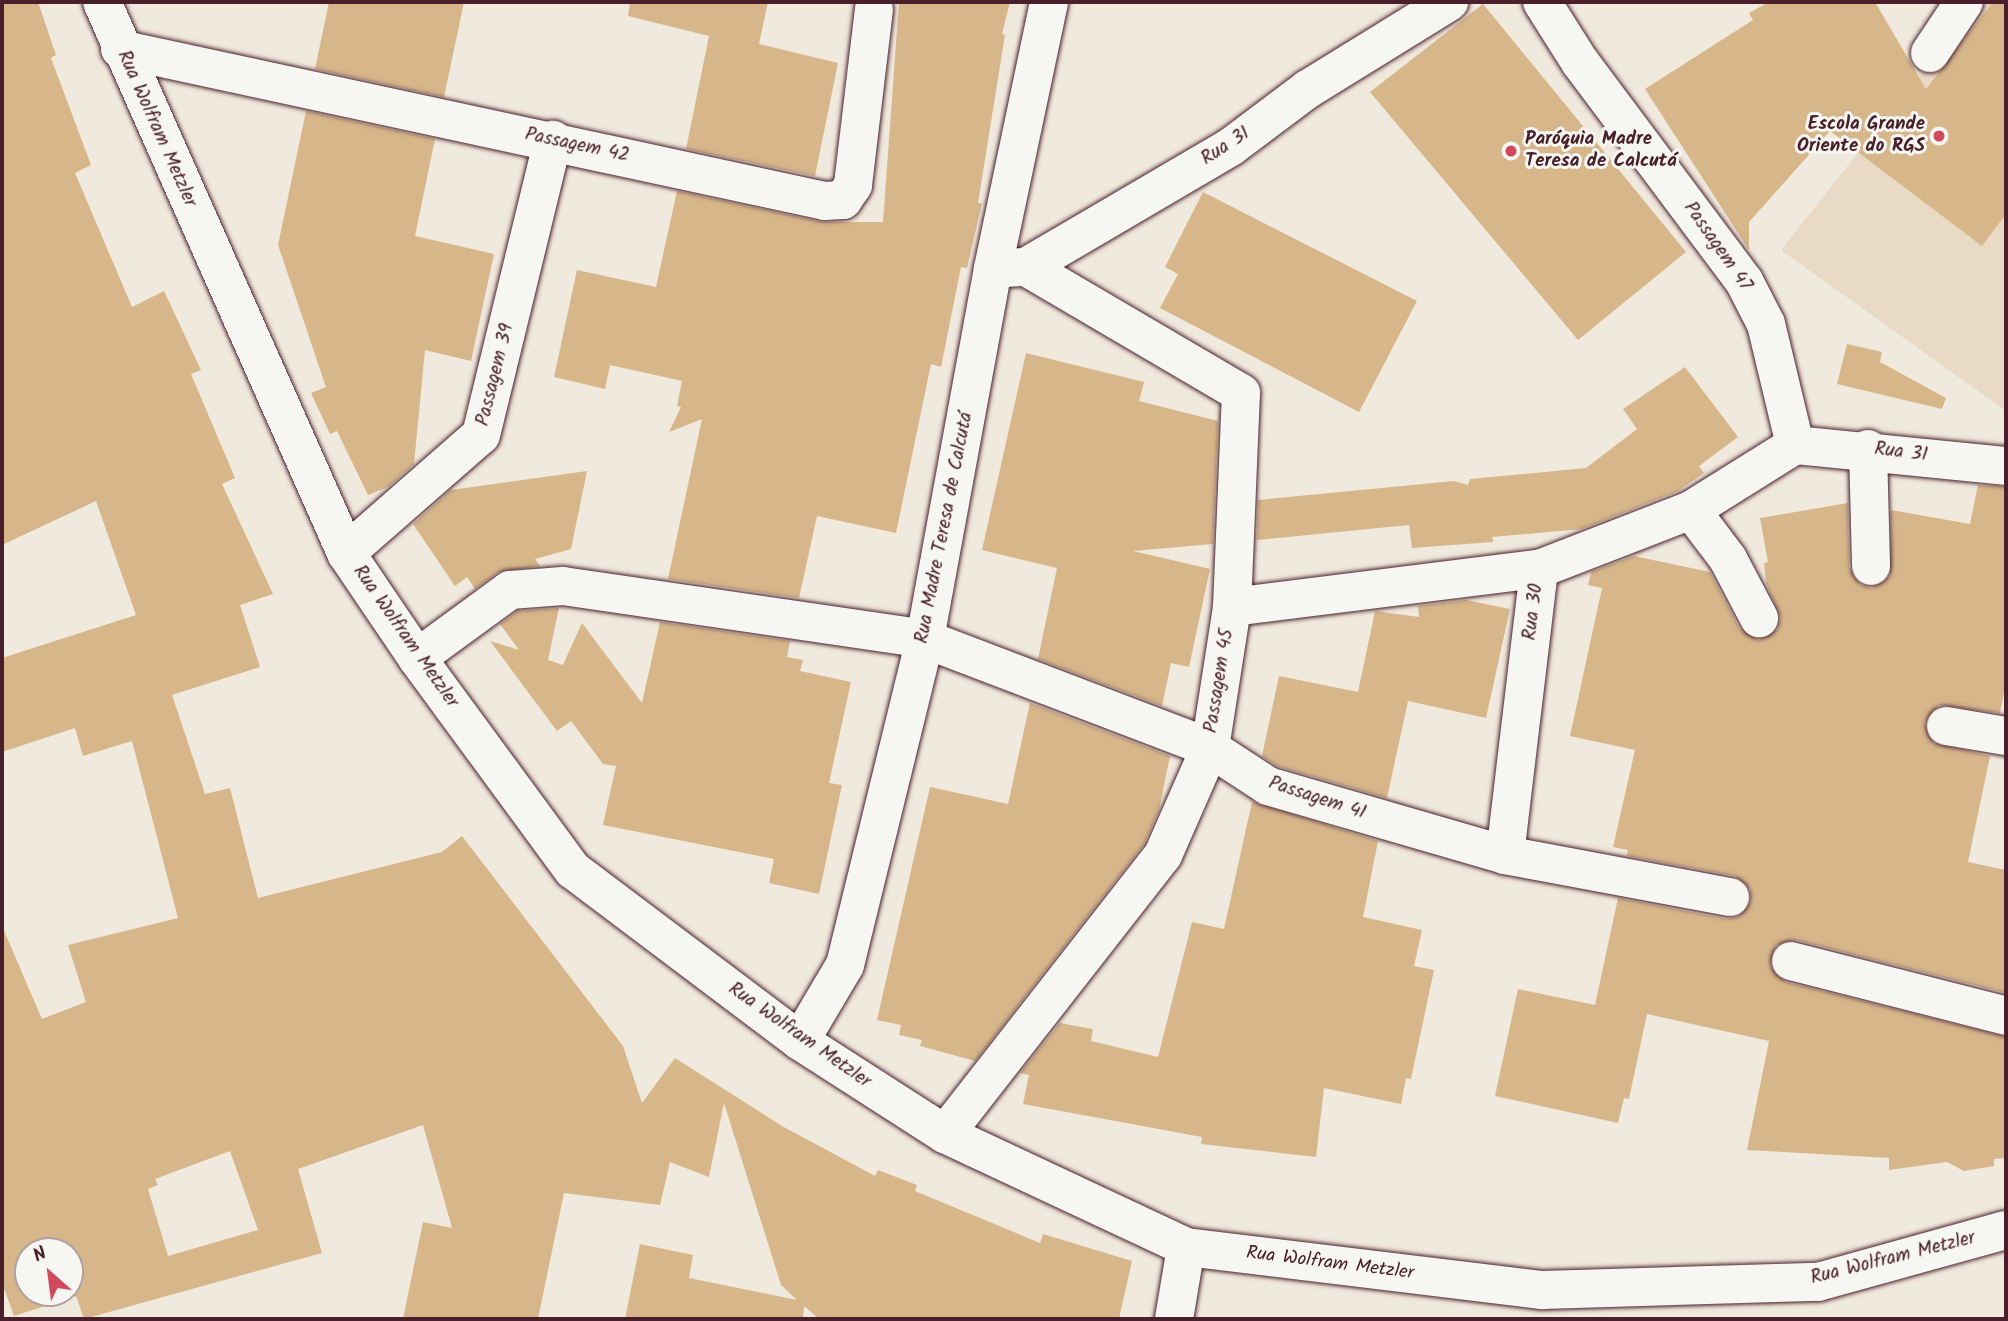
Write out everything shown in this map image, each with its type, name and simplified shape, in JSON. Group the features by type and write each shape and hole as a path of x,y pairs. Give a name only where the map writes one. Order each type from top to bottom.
{"street":[{"name":"Rua Wolfram Metzler","path":"102,2 120,49 346,553 417,658 573,870 800,1041 946,1134 1186,1247 1542,1290 1818,1282 2006,1230"},
{"name":"Rua Madre Teresa de Calcutá","path":"800,1041 845,965 925,639 1009,268 1049,2"},
{"name":"Rua 31","path":"1009,268 1232,146 1308,89 1450,2"},
{"name":"Passagem 47","path":"1542,2 1580,62 1744,281 1766,324 1795,445"},
{"path":"1930,53 1964,2"},
{"name":"Passagem 42","path":"120,49 825,201 843,200 853,185 874,9"},
{"name":"Passagem 39","path":"346,553 481,435 552,141"},
{"name":"Passagem 45","path":"946,1134 1163,855 1210,748 1232,607 1241,393 1009,268"},
{"name":"Rua 31","path":"1795,445 1868,449 2006,466"},
{"name":"Rua 30","path":"1505,855 1539,569 1691,510 1795,445"},
{"path":"1868,449 1871,566"},
{"path":"1691,510 1728,559 1759,618"},
{"path":"1232,607 1539,569"},
{"name":"Passagem 41","path":"417,658 510,590 562,586 925,639 1210,748 1268,786 1505,855 1730,897"},
{"path":"1947,726 2006,736"},
{"path":"1791,961 2006,1016"},
{"path":"1174,1319 1186,1247"}],"shaded area":[{"name":"Escola Grande Oriente do RGS","path":"1986,2 2006,2 2006,411 1781,250 1961,23"}],"building":[{"path":"2,2 38,2 56,55 51,58 91,165 75,173 132,307 164,291 201,370 191,374 235,478 222,484 273,594 240,605 260,667 172,695 205,794 230,788 258,898 442,852 462,836 623,1046 642,1103 675,1058 782,1126 875,1176 878,1170 917,1185 915,1191 1040,1243 1043,1234 1132,1261 1119,1319 819,1319 804,1306 803,1319 625,1319 640,1244 693,1255 689,1278 797,1300 781,1285 724,1103 709,1177 670,1162 660,1205 564,1193 538,1319 403,1319 423,1222 452,1228 423,1125 298,1169 322,1253 84,1319 80,1307 84,1307 84,1237 14,1237 14,1307 42,1307 14,1316 2,1283 2,926 42,1019 86,1002 68,945 178,918 132,741 83,756 75,728 2,752 2,658 136,615 96,501 2,545","holes":["230,1151 258,1230 168,1256 148,1189 158,1185 155,1179"]},
{"path":"329,2 464,2 444,97 315,69"},
{"path":"630,2 768,2 759,44 838,63 815,176 686,149 709,36 628,16"},
{"path":"899,2 1010,2 1002,34 1005,35 978,203 982,203 967,268 961,267 941,367 931,364 896,533 817,516 799,598 668,579 702,419 669,432 681,407 677,406 682,381 610,365 605,389 554,377 577,270 656,287 677,191 821,222 883,222"},
{"path":"1769,2 1875,2 1926,89 1993,2 2006,2 2006,214 1982,246 1830,131 1749,222 1749,250 1645,89 1753,20 1749,13"},
{"name":"Paróquia Madre Teresa de Calcutá","path":"1483,4 1686,252 1578,340 1370,92"},
{"path":"306,111 435,139 415,236 494,254 471,361 425,350 414,464 388,487 368,495 337,431 330,434 311,393 326,387 278,245"},
{"path":"1203,192 1417,301 1359,412 1160,308 1178,274 1165,267"},
{"path":"1847,344 1882,352 1880,362 1946,398 1942,409 1837,384"},
{"path":"1026,353 1144,382 1139,401 1218,421 1213,544 1133,551 1210,569 1189,667 1171,663 1162,706 1038,659 1057,568 982,550"},
{"path":"1685,367 1738,437 1699,466 1704,473 1678,491 1582,529 1492,537 1493,542 1412,548 1409,525 1257,540 1258,500 1454,481 1468,485 1470,479 1586,468 1637,429 1623,409"},
{"path":"587,471 571,549 535,559 540,566 498,572 475,589 467,577 455,586 413,524 451,490"},
{"path":"1978,485 2006,487 2006,682 2000,713 1939,705 1924,723 1933,743 1990,756 1968,862 2006,870 2006,993 1796,940 1776,945 1770,966 1786,982 2006,1037 2006,1158 1994,1159 1994,1166 1964,1171 1947,1162 1889,1170 1889,1158 1747,1150 1769,1041 1647,1014 1629,1099 1624,1098 1618,1123 1495,1096 1518,989 1595,1005 1618,898 1727,919 1738,917 1751,902 1750,889 1735,876 1627,856 1628,850 1613,847 1635,750 1570,736 1602,588 1588,585 1591,572 1634,556 1710,572 1740,629 1759,640 1777,630 1781,618 1766,583 1764,563 1768,562 1760,518 1848,503 1849,567 1860,585 1872,588 1890,576 1891,510 1970,524"},
{"path":"1466,600 1510,609 1486,718 1408,701 1387,798 1277,766 1262,756 1279,676 1358,692 1375,611 1419,617 1418,606"},
{"path":"559,608 548,660 563,665 582,623 642,703 660,622 790,641 787,657 803,660 800,671 851,682 829,783 842,785 819,894 769,883 774,859 603,825 616,766 603,764 571,721 557,731 490,641 519,650 500,624 518,611"},
{"path":"1030,703 1170,756 1159,810 1144,844 975,1061 920,1046 922,1040 899,1035 901,1025 877,1020 930,787 1008,804"},
{"path":"1252,802 1378,841 1363,917 1422,930 1414,966 1434,970 1411,1079 1406,1078 1401,1104 1324,1088 1316,1157 1201,1144 1202,1137 1023,1104 1029,1075 1020,1073 1060,1023 1093,1029 1091,1041 1158,1057 1192,922 1224,929"}],"place":[{"name":"Escola Grande Oriente do RGS","path":"1939,136"},
{"name":"Paróquia Madre Teresa de Calcutá","path":"1511,151"}]}
